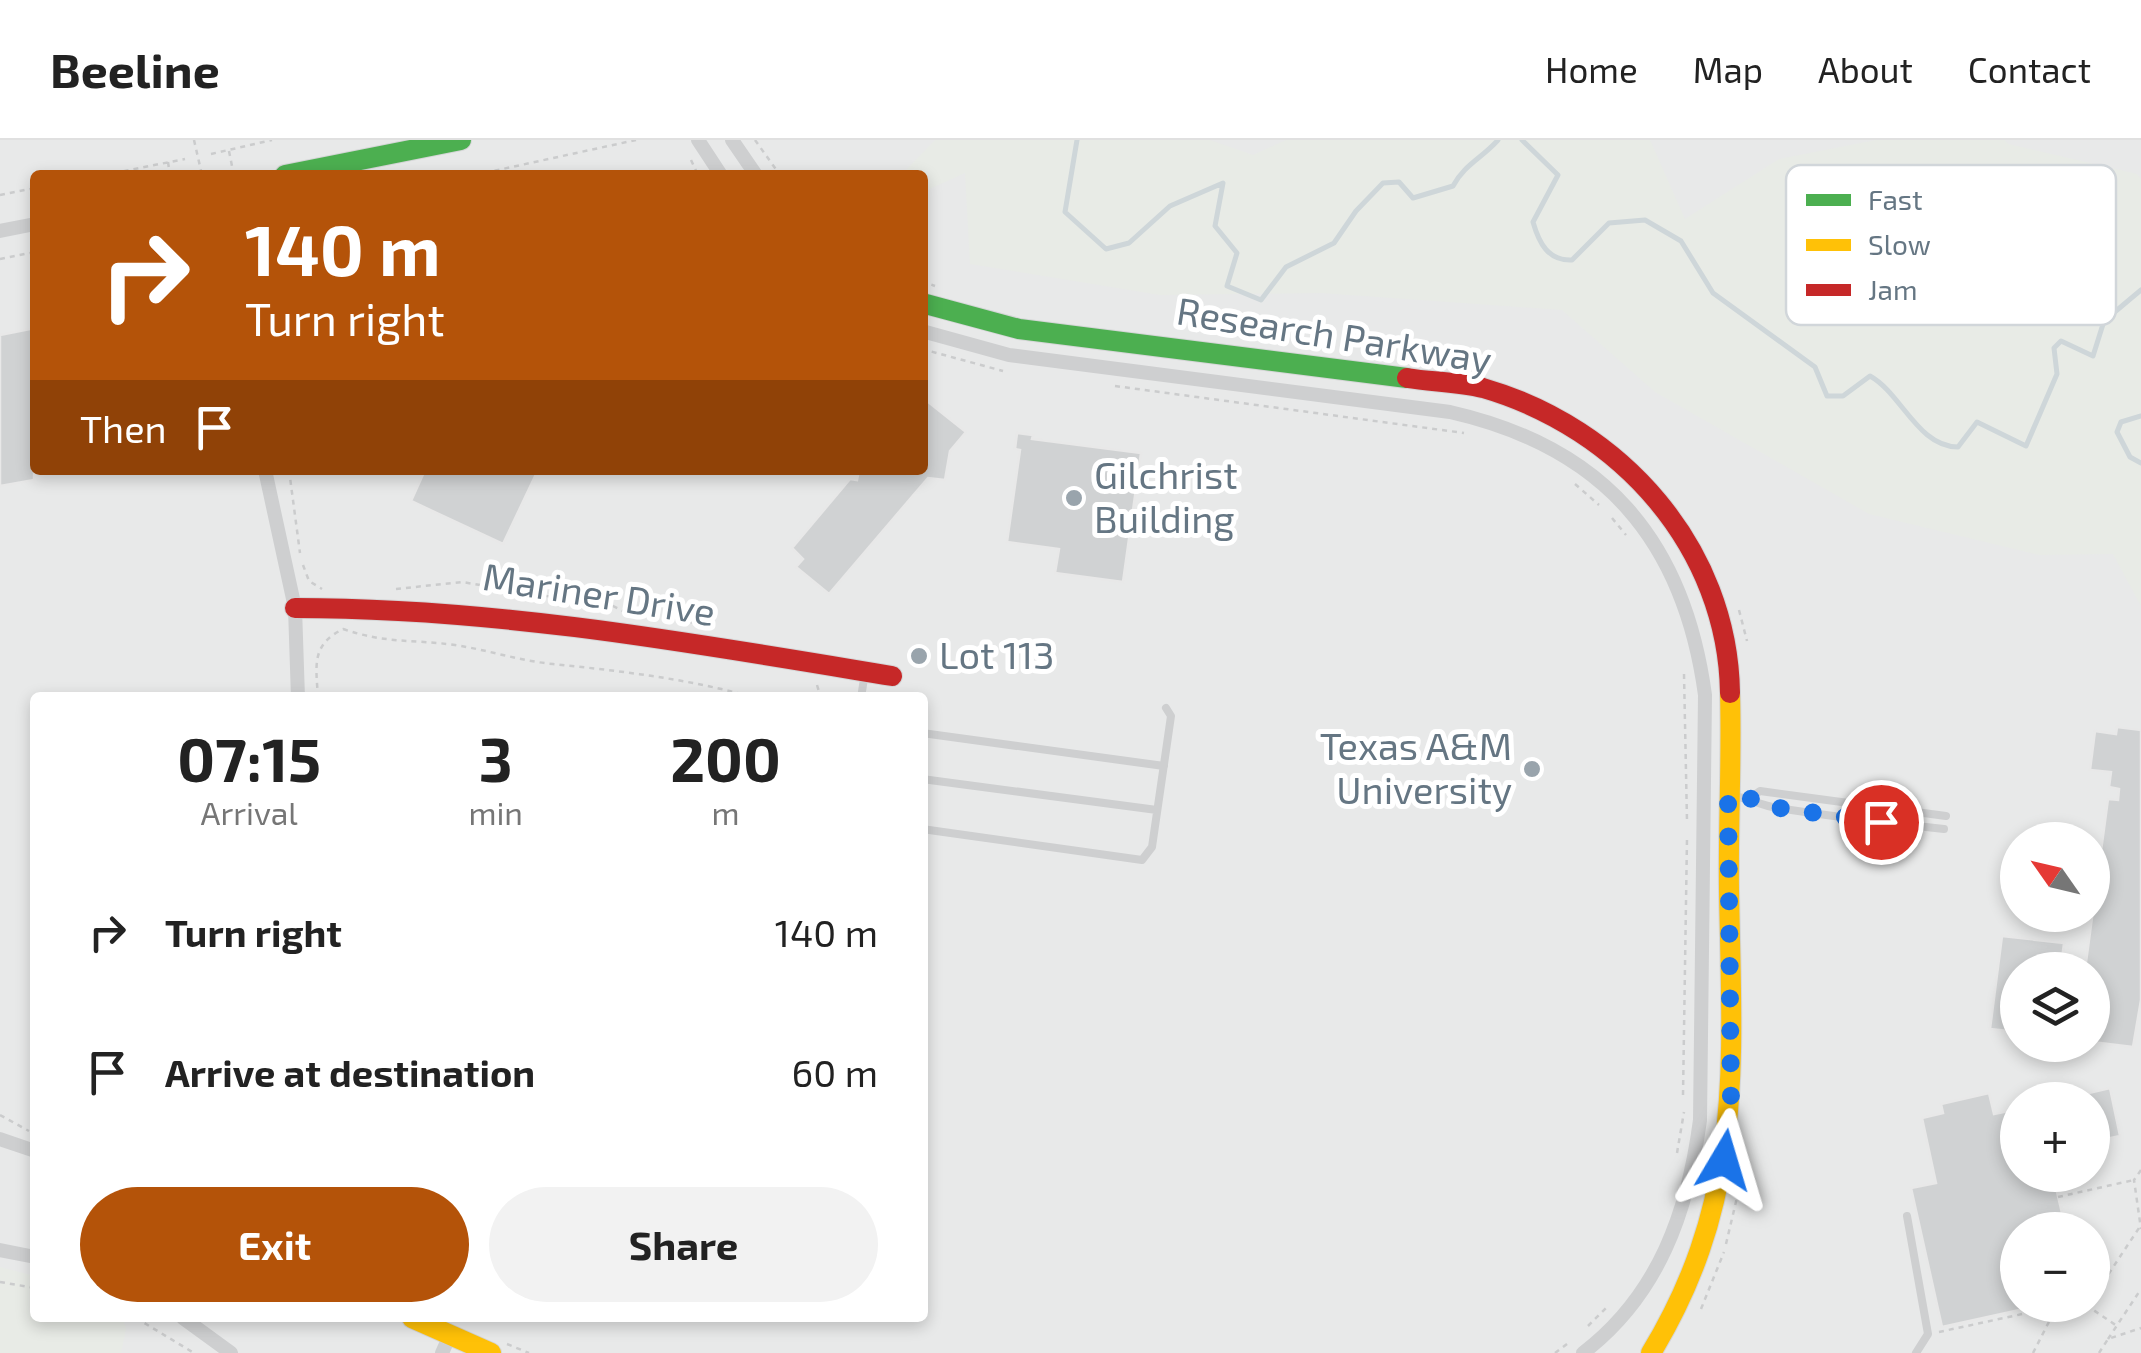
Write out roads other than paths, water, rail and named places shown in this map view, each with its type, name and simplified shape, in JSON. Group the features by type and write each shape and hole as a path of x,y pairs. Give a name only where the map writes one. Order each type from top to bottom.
{"street":[{"path":"309,170 461,140"},
{"path":"698,140 718,170"},
{"path":"732,140 753,170"},
{"path":"0,231 30,225"},
{"name":"Research Parkway","path":"928,305 1019,329 1482,388 1564,422 1613,454 1652,493 1696,552 1716,600 1729,652 1731,1104 1720,1188 1703,1256 1674,1322 1651,1353"},
{"name":"Research Parkway","path":"928,333 1009,355 1498,423 1548,444 1591,470 1623,500 1681,588 1698,641 1706,695 1700,1120 1692,1182 1661,1264 1619,1320 1584,1353"},
{"path":"1174,375 1180,347"},
{"path":"266,475 295,608 298,692"},
{"name":"Mariner Drive","path":"295,608 341,606 506,614 892,676"},
{"path":"1704,792 1728,795"},
{"path":"0,1138 30,1149"},
{"path":"0,1250 30,1256"},
{"path":"189,1322 232,1353"},
{"path":"417,1322 446,1344 491,1353"}],"lane":[{"path":"862,692 865,672"},
{"path":"928,829 1142,860 1152,847 1158,810 1171,716 1166,708"},
{"path":"928,733 1164,766"},
{"path":"928,780 1158,810"},
{"path":"1750,798 1760,791 1946,816"},
{"path":"1728,795 1750,798 1758,805 1944,830"},
{"path":"1907,1216 1928,1334 1916,1353"}],"waterway":[{"path":"1077,140 1065,212 1106,249 1129,243 1170,206 1223,183 1215,226 1237,253 1227,286 1261,300 1286,267 1334,243 1356,211 1383,183 1399,182 1413,198 1453,186 1462,172 1498,140"},
{"path":"1522,140 1558,175 1533,222 1551,254 1572,260 1609,223 1645,220 1681,241 1713,293 1815,367 1827,396 1843,396 1870,376 1921,429 1944,445 1958,447 1977,422 2026,446 2057,374 2054,348 2061,341 2093,356 2103,325"},
{"path":"2116,311 2141,290"},
{"path":"2141,416 2121,422 2117,432 2130,457 2141,463"}],"place":[{"name":"Gilchrist Building","path":"1074,498"},
{"name":"Lot 113","path":"919,656"},
{"name":"Texas A&M University","path":"1532,769"}]}
